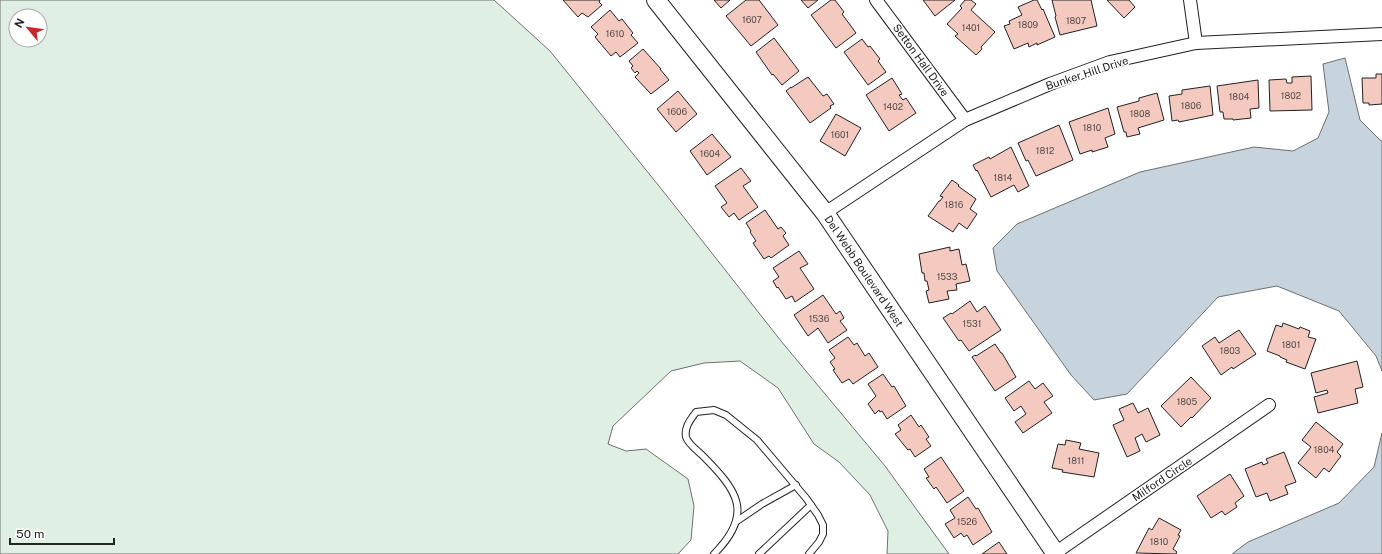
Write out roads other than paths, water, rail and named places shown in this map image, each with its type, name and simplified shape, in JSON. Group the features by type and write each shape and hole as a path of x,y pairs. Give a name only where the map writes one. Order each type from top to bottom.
{"street":[{"name":"Del Webb Boulevard West","path":"656,0 825,213 1056,553"},
{"name":"Setton Hall Drive","path":"876,0 965,120"},
{"path":"1190,0 1196,43"},
{"name":"Bunker Hill Drive","path":"825,213 965,120 1050,84 1110,62 1196,43 1382,34"},
{"name":"Milford Circle","path":"1056,553 1269,405"}],"lane":[{"path":"714,554 730,536 737,521 738,505 732,490 714,467 689,442 686,436 688,424 696,412 714,410 726,415 757,440 796,485 811,505 823,525 823,534 819,542 809,554"},
{"path":"737,521 762,504 796,485"},
{"path":"759,554 811,505"}]}
